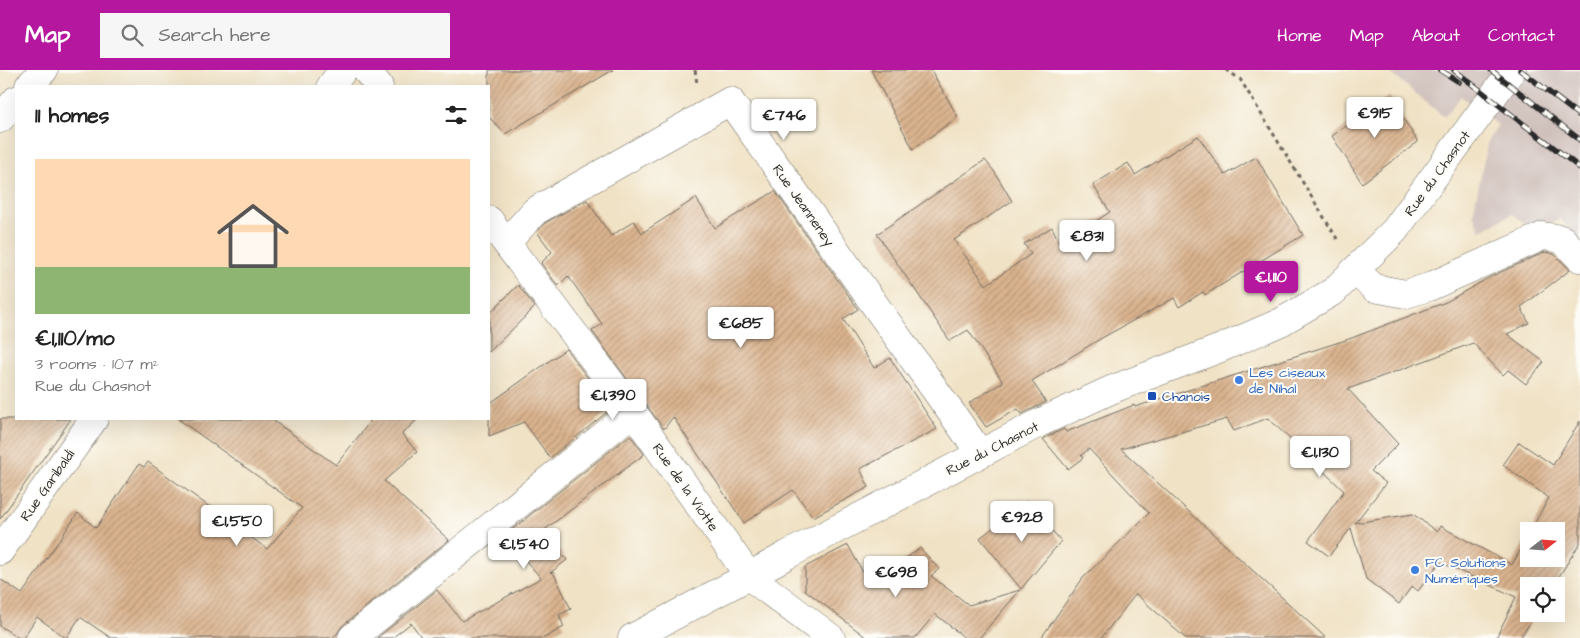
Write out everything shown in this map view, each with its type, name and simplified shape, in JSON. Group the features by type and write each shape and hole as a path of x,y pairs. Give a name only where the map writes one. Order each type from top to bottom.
{"street":[{"path":"30,85 44,70"},
{"path":"332,85 343,70"},
{"path":"366,70 378,85"},
{"name":"Rue du Chasnot","path":"632,638 980,453 1113,389 1220,348 1281,322 1334,291 1395,230 1512,70"},
{"name":"Rue Jeanneney","path":"507,242 535,211 730,101 980,453"},
{"name":"Rue de la Viotte","path":"490,221 633,412 749,576 830,638"},
{"path":"1356,271 1374,288 1406,294 1429,287 1543,236 1562,239 1580,258"},
{"path":"352,638 633,412"},
{"name":"Rue Garibaldi","path":"0,551 93,420"}],"path":[{"path":"1226,70 1240,79 1356,271"}],"shaded area":[{"path":"1387,70 1580,70 1580,240 1560,219 1532,229 1512,214 1481,231 1473,214 1488,140 1498,125 1461,96 1444,117"}],"building":[{"path":"489,70 613,70 505,134 490,118"},
{"path":"871,70 931,70 958,117 913,149"},
{"path":"1389,96 1418,142 1362,183 1332,136"},
{"path":"1198,136 1225,175 1256,157 1303,235 1205,295 1203,292 1179,307 1174,298 1100,339 1032,381 1046,402 1022,414 1018,409 986,427 969,403 1003,382 968,330 950,341 877,234 985,160 1012,201 954,240 986,285 1031,254 1024,244 1052,227 1060,244 1110,212 1093,185 1128,163 1135,175"},
{"path":"775,191 858,309 843,319 874,368 890,358 937,429 860,469 869,487 813,517 793,490 744,523 673,417 664,429 592,331 602,324 568,276 558,286 541,263 552,252 537,232 545,223 587,200 611,236 634,221 642,233 696,198 715,228"},
{"path":"1545,252 1554,254 1570,270 1521,307 1529,323 1507,334 1544,362 1526,384 1508,370 1503,375 1473,343 1348,389 1398,444 1371,471 1386,483 1355,523 1413,514 1437,532 1440,526 1512,565 1520,550 1520,568 1564,568 1559,577 1520,577 1520,622 1531,622 1520,638 1496,638 1516,597 1440,562 1418,591 1412,586 1399,604 1366,579 1351,528 1329,556 1308,541 1344,491 1268,418 1234,431 1227,419 1121,449 1326,638 1185,638 1136,594 1101,638 1041,638 1083,578 1149,513 1089,449 1081,455 1083,458 1068,469 1043,439 1064,429 1066,432 1134,405 1135,407 1349,339 1446,302 1490,277"},
{"path":"518,285 535,307 490,351 490,313"},
{"path":"566,349 611,409 550,458 524,422 489,436 490,403"},
{"path":"0,419 70,420 0,519"},
{"path":"179,420 272,420 336,465 371,420 417,420 402,434 417,452 384,481 449,540 342,626 332,638 111,638 80,617 66,638 37,617 23,638 19,638 0,626 0,579 22,594 78,513 96,528 139,464 144,467 148,462 267,549 302,508"},
{"path":"1580,421 1580,543 1565,567 1565,522 1535,522 1549,498 1503,465 1519,442 1553,465"},
{"path":"630,435 644,454 543,531 567,560 550,573 553,572 571,609 559,615 564,627 544,638 422,638 411,623 392,638 377,638 437,590 462,621 541,578 504,536"},
{"path":"1027,501 1061,541 1021,589 980,538"},
{"path":"848,545 870,585 920,548 939,569 931,576 969,605 1020,590 979,638 965,638 935,614 915,638 867,638 805,590 805,567"}],"railway":[{"path":"1440,70 1459,82"},
{"path":"1454,70 1580,168"},
{"path":"1491,70 1580,140"},
{"path":"1520,70 1580,116"}],"place":[{"name":"Les ciseaux de Nihal","path":"1239,380"},
{"name":"Chanois","path":"1152,396"},
{"name":"FC Solutions Numériques","path":"1415,570"}]}
